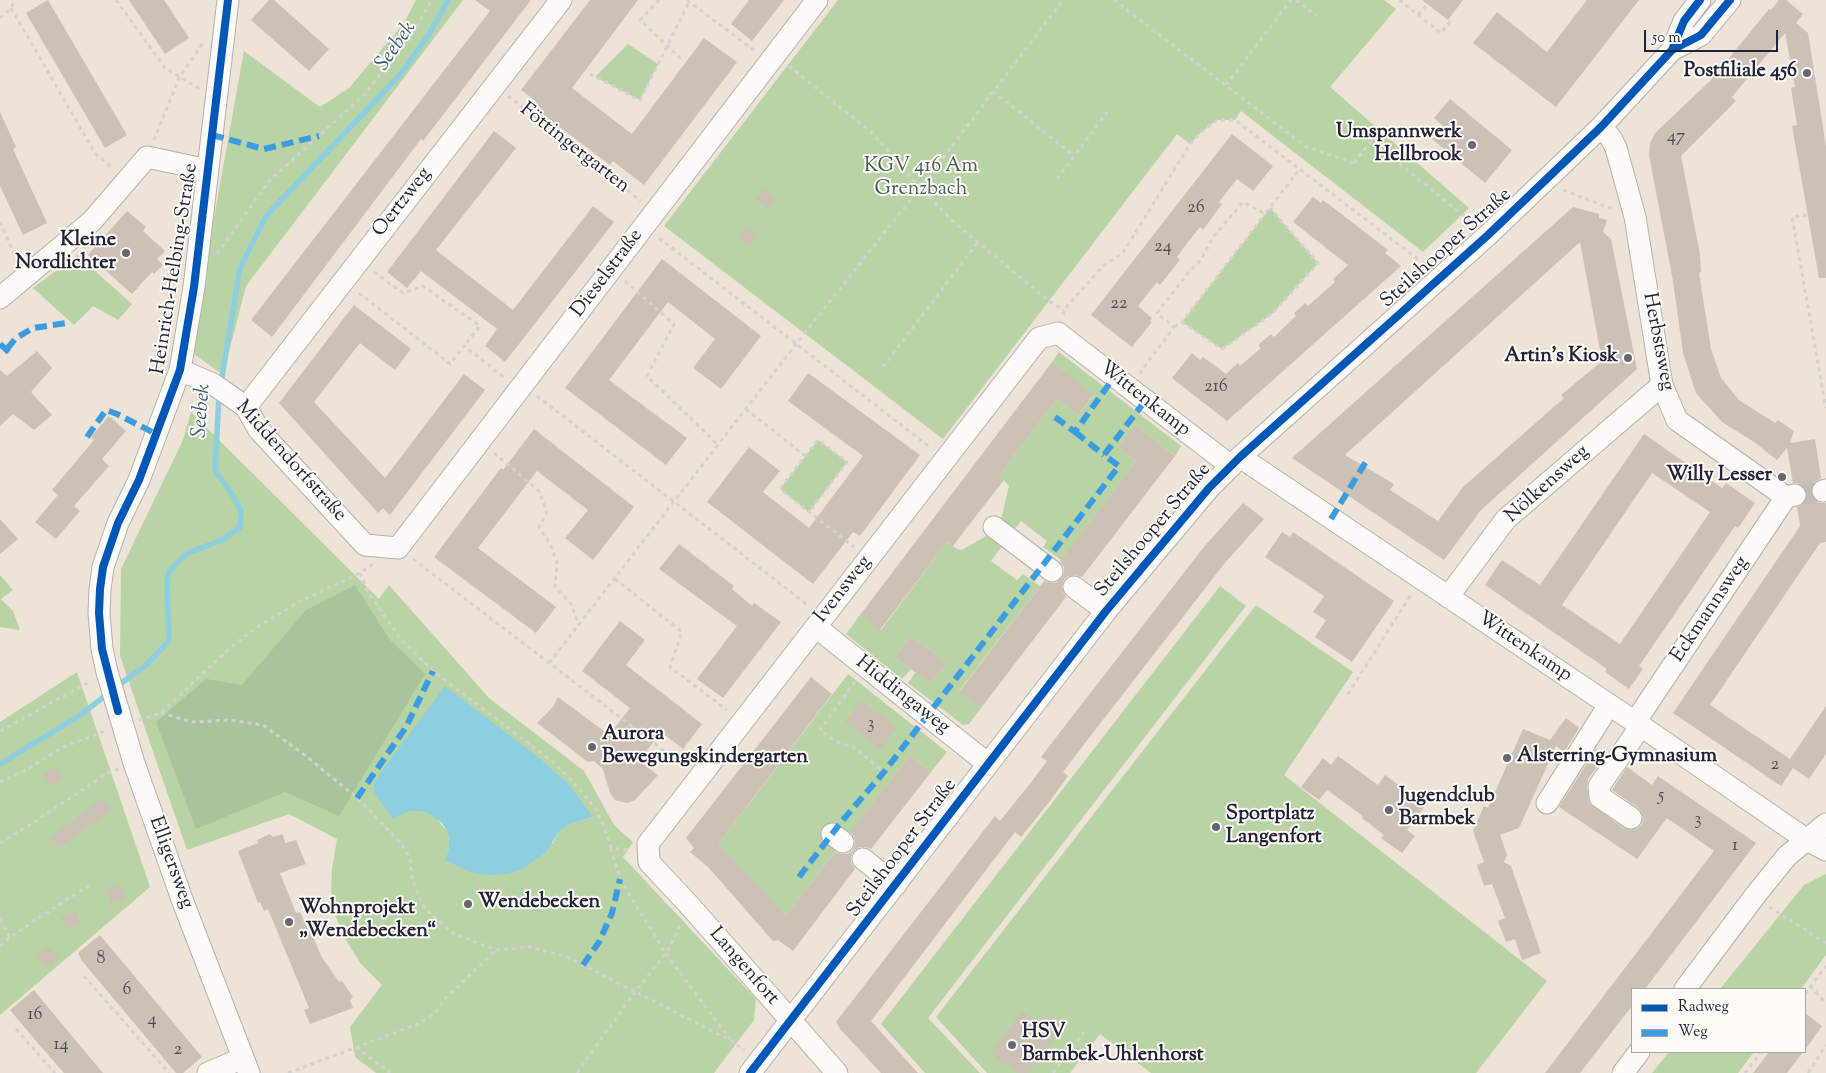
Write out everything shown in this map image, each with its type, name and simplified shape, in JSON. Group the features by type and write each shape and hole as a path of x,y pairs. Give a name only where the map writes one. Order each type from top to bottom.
{"street":[{"name":"Heinrich-Helbing-Straße","path":"102,649 98,613 103,567 118,523 139,480 180,370 194,287 228,0"},
{"name":"Oertzweg","path":"229,396 344,281 561,0"},
{"name":"Dieselstraße","path":"398,548 818,0"},
{"name":"Steilshooper Straße","path":"1672,50 1684,21 1700,0"},
{"name":"Steilshooper Straße","path":"750,1073 1106,611 1209,488 1235,461 1488,235 1601,127 1672,50 1701,35 1730,0"},
{"name":"Herbstsweg","path":"1601,127 1611,138 1616,148 1635,217 1662,385 1677,420 1790,496"},
{"path":"1,294 25,278 92,222 147,156 208,170"},
{"name":"Wittenkamp","path":"1058,333 1235,461 1421,579 1807,840 1826,850"},
{"name":"Ivensweg","path":"649,857 648,844 1039,338 1058,333"},
{"path":"180,370 229,396"},
{"name":"Nölkensweg","path":"1448,597 1506,519 1662,385"},
{"name":"Middendorfstraße","path":"229,396 365,545 398,548"},
{"name":"Eckmannsweg","path":"1632,818 1600,797 1599,786 1638,724 1790,496"},
{"path":"994,527 1052,571"},
{"path":"1074,587 1106,611"},
{"name":"Hiddingaweg","path":"820,622 866,667 988,764"},
{"name":"Elligersweg","path":"102,649 134,762 183,902 246,1065"},
{"path":"1547,803 1609,705"},
{"path":"1686,988 1787,856 1826,824"},
{"name":"Langenfort","path":"649,857 790,1022 837,1073"},
{"path":"864,859 896,885"},
{"path":"1623,1073 1638,1053"},
{"path":"208,1073 246,1065"}],"path":[{"path":"0,18 11,8 15,0"},
{"path":"116,0 165,68 217,99"},
{"path":"216,257 270,180 364,96 412,35 432,0"},
{"path":"659,0 640,20 684,62"},
{"path":"549,663 796,344 920,188 1063,0"},
{"path":"1114,0 1305,146 1355,164 1371,141 1488,235"},
{"path":"1226,85 1291,0"},
{"path":"1296,0 1316,16"},
{"path":"1399,0 1441,33 1452,19"},
{"path":"590,74 640,100 688,1 773,58 871,132 920,188 956,224 1049,301 1064,310"},
{"path":"1418,15 1427,4"},
{"path":"11,8 95,153 126,181"},
{"path":"147,156 179,78 206,38"},
{"path":"994,91 1074,156"},
{"path":"1057,179 1108,111"},
{"path":"1058,333 1064,310 1103,266 1123,253 1190,144 1201,132 1217,120 1235,120 1442,277"},
{"path":"1142,371 1174,326 1182,322 1300,169"},
{"path":"1543,183 1635,217"},
{"path":"1174,326 1156,313 1200,260 1222,225 1243,202 1265,214"},
{"path":"1182,322 1222,349 1273,313 1318,263 1270,208"},
{"path":"1807,215 1792,217 1826,408"},
{"path":"0,222 25,278"},
{"path":"883,367 978,242"},
{"path":"344,281 450,364 480,326 422,286 403,293 359,260"},
{"path":"611,269 674,324 647,376 718,445"},
{"path":"464,346 674,502 820,622"},
{"path":"746,409 805,456"},
{"path":"809,512 847,462 818,440 780,489 809,512 869,558"},
{"path":"480,441 539,491 547,512 539,528 550,544 556,562 555,587 571,604 579,625"},
{"path":"161,713 231,647 260,625 297,603 360,573 398,548 699,778"},
{"path":"0,782 22,772 63,747 120,718 161,713 192,722 230,720 263,725 306,756 357,798 402,844 410,859 412,879 425,909 454,934 496,950 530,946 564,956 730,1040 666,954 620,879 605,829 595,808 553,762 433,671 399,637 368,592 360,573"},
{"path":"615,579 682,632 670,667 742,722"},
{"path":"1348,694 1421,579"},
{"path":"866,667 820,730 837,742 853,747 884,772"},
{"path":"0,732 107,672"},
{"path":"0,843 108,773 134,762"},
{"path":"611,848 649,857"},
{"path":"0,946 10,937 91,884"},
{"path":"1754,898 1826,943"},
{"path":"577,1073 635,992 666,954 690,906"},
{"path":"0,919 10,937"},
{"path":"288,1073 418,1024 434,1014 448,996 496,950"},
{"path":"1806,992 1826,966"},
{"path":"84,976 169,1073"},
{"path":"1810,986 1826,1003"},
{"path":"16,1029 55,1073"},
{"path":"1053,1073 1085,1031"},
{"path":"1808,1073 1826,1045"},
{"path":"356,1047 390,1073"},
{"path":"1744,1073 1760,1053"}],"green space":[{"path":"416,0 463,0 246,286 223,375 190,351 244,51 320,107 349,88 404,23"},
{"name":"KGV 416 Am Grenzbach","path":"838,0 1384,0 1396,9 1330,87 1469,208 1423,252 1241,111 1235,120 1217,120 1201,132 1190,144 1177,134 943,439 664,226"},
{"path":"628,44 658,64 640,100 595,77"},
{"path":"1270,208 1318,263 1273,313 1222,349 1182,322"},
{"path":"77,255 132,304 118,320 93,306 74,325 33,288"},
{"path":"1059,352 1181,446 1175,456 1135,425 1118,447 1136,461 1061,560 1043,547 1047,541 1021,521 1013,531 1001,520 1009,486 999,475 1057,399 1078,416 1094,395 1052,362"},
{"path":"191,412 379,599 389,585 489,698 584,771 614,825 633,842 623,857 756,999 754,1020 714,1073 376,1073 355,1057 350,1027 382,985 361,964 346,940 335,915 331,891 332,869 337,839 289,814 187,850 120,656 121,569 183,440","holes":["543,761 593,817 569,824 559,832 553,843 449,851 447,831 435,817 428,813 409,811"]},
{"path":"818,440 847,462 809,512 780,489"},
{"path":"990,534 1005,542 991,561 1017,580 1023,574 1040,586 959,691 981,708 969,724 963,725 908,683 916,672 931,684 947,663 911,636 895,657 911,669 902,679 846,634 860,615 881,630 947,542 962,550"},
{"path":"0,575 13,590 1,599 13,611 20,630 0,627"},
{"path":"355,585 390,640 425,674 339,816 285,792 196,829 156,722 206,679 242,685 306,610"},
{"path":"1220,586 1246,606 928,1018 980,1073 925,1073 881,1024"},
{"name":"Sportplatz Langenfort","path":"1256,605 1353,672 1284,775 1547,981 1476,1073 1151,1073 1100,1034 1070,1073 987,1073 936,1017"},
{"path":"77,672 150,887 0,1015 0,722"},
{"path":"848,674 947,752 931,772 910,755 786,915 725,853 719,843"},
{"path":"1826,874 1826,955 1802,988 1721,988 1804,885"},
{"path":"1668,1053 1753,1053 1738,1073 1652,1073"}],"water":[{"path":"445,686 543,761 570,786 593,817 569,824 559,832 546,852 523,869 508,874 486,875 470,872 445,860 449,851 449,841 447,831 442,823 428,813 418,811 409,811 393,819 374,792 374,782"}],"building":[{"path":"48,0 127,135 105,148 26,13"},
{"path":"129,0 164,0 189,38 165,54"},
{"path":"269,0 274,0 329,49 309,71 251,20"},
{"path":"475,0 531,0 423,141 421,139 272,337 251,320 490,11"},
{"path":"590,0 638,0 572,88 632,134 704,38 737,62 644,185 613,161 610,165 532,106 536,101 521,90"},
{"path":"749,0 784,0 752,41 731,24"},
{"path":"1422,0 1463,0 1448,20"},
{"path":"1587,0 1639,0 1556,107 1473,43 1497,12 1547,52"},
{"path":"1779,0 1786,0 1803,14 1796,23 1808,33 1826,146 1826,278 1819,278 1792,126 1797,125 1791,88 1795,87 1785,33 1732,97 1736,101 1681,156 1700,254 1701,272 1699,273 1711,349 1721,378 1739,400 1775,423 1778,420 1794,431 1790,443 1815,439 1821,478 1813,483 1811,494 1815,501 1826,503 1826,542 1820,543 1710,705 1790,759 1826,706 1826,754 1809,779 1793,768 1781,786 1673,713 1800,526 1797,507 1804,504 1807,493 1804,486 1793,483 1787,448 1777,460 1754,442 1722,422 1696,393 1683,353 1673,281 1649,155 1650,143 1655,133 1711,80 1769,9 1771,10"},
{"name":"Umspannwerk Hellbrook","path":"1450,99 1512,150 1485,183 1432,139 1443,126 1434,118"},
{"path":"0,112 16,147 13,149 47,223 23,235 0,186"},
{"path":"494,131 516,148 436,250 513,310 593,206 614,222 505,362 485,346 497,329 471,309 421,271 407,288 387,272"},
{"path":"1232,134 1273,166 1253,191 1237,179 1219,202 1222,204 1203,230 1200,227 1177,257 1180,260 1160,285 1157,282 1138,306 1152,318 1150,321 1152,322 1132,347 1091,315"},
{"path":"764,189 776,198 768,209 756,200"},
{"path":"1313,197 1321,203 1323,200 1388,250 1385,253 1401,266 1227,421 1172,378 1192,353 1200,360 1203,357 1226,374 1238,363 1240,366 1261,348 1258,345 1271,334 1274,337 1296,316 1294,313 1305,303 1308,306 1335,282 1333,279 1348,265 1293,222"},
{"path":"1573,207 1599,214 1599,218 1607,220 1603,232 1611,239 1637,369 1480,511 1444,560 1292,458","holes":["1580,242 1602,361 1561,395 1564,398 1463,487 1438,521 1390,490 1394,484 1345,455"]},
{"name":"Kleine Nordlichter","path":"127,211 146,227 143,231 165,251 157,259 163,265 154,274 152,272 132,294 88,255"},
{"path":"746,227 757,236 749,247 738,238"},
{"path":"662,259 761,336 721,389 693,368 715,339 668,302 609,380 687,438 666,465 565,388"},
{"path":"354,305 411,349 395,370 360,343 314,402 385,478 464,374 485,390 390,515 383,508 378,513 279,403"},
{"path":"37,351 52,368 31,392 52,415 34,430 13,414 0,426 0,370 7,376"},
{"path":"1052,362 1094,394 1078,416 1057,399 999,475 1004,480 953,546 947,542 880,630 860,615"},
{"path":"808,373 920,455 860,536 853,532 813,584 707,502 749,447 780,471 763,492 809,528 863,456 788,401"},
{"path":"109,416 126,431 102,459 109,466 74,506 80,511 56,539 35,522 58,495 52,490 94,440 91,437"},
{"path":"1135,425 1175,456 1082,577 1075,575 1064,579 1062,586 1066,597 981,708 959,692 1044,581 1056,583 1062,578 1064,567 1060,561 1136,461 1118,447"},
{"path":"534,429 634,507 593,560 565,538 588,510 537,471 478,548 556,607 536,633 434,557 501,468 503,470"},
{"path":"1644,434 1722,488 1726,483 1755,503 1738,528 1735,526 1639,666 1643,669 1629,689 1605,672 1607,669 1485,585 1502,560 1540,585","holes":["1652,473 1710,512 1620,644 1562,605"]},
{"path":"1243,503 1264,519 1224,564 1085,743 1063,772 1068,776 1050,801 1021,837 1015,832 871,1021 918,1073 881,1073 840,1029 836,1022 995,816 1000,821 1029,785 1047,761 1041,757 1203,548"},
{"path":"0,519 18,539 0,554"},
{"path":"1282,532 1290,537 1293,532 1394,601 1352,662 1315,637 1326,620 1313,612 1324,596 1265,557"},
{"path":"679,544 734,586 732,589 752,606 754,603 781,622 723,698 697,679 737,626 659,569"},
{"path":"620,621 645,640 626,665 702,724 683,749 661,732 639,761 658,775 635,800 627,803 615,800 610,793 603,769 594,761 588,762 537,723 553,707 558,697 609,735 630,708 582,671"},
{"path":"911,636 947,663 931,684 895,657"},
{"path":"811,677 832,694 719,843 725,852 786,915 835,852 848,854 853,850 854,836 850,832 910,755 931,772 871,849 859,847 853,852 851,863 855,869 793,951 778,940 773,941 708,867 690,852 694,848 686,838"},
{"path":"861,701 897,728 881,749 845,722"},
{"path":"1566,718 1579,728 1564,752 1556,746 1519,828 1500,835 1507,855 1504,862 1511,866 1541,953 1522,960 1515,939 1506,942 1498,921 1505,918 1492,884 1484,886 1477,865 1484,862 1473,831 1484,806 1488,808 1523,729 1550,740"},
{"path":"1596,749 1606,755 1588,779 1589,803 1624,828 1637,829 1642,825 1643,818 1638,808 1612,790 1627,767 1652,785 1658,776 1756,843 1646,988 1631,988 1631,1007 1580,1073 1545,1073 1714,851 1667,818 1637,859 1559,807"},
{"name":"Jugendclub Barmbek","path":"1338,756 1378,785 1385,775 1426,805 1407,830 1415,836 1402,853 1381,838 1384,835 1362,818 1363,816 1327,790 1319,800 1301,787 1323,758 1331,765"},
{"path":"55,767 62,779 50,786 43,774"},
{"path":"103,798 111,810 58,848 51,837"},
{"name":"Wohnprojekt „Wendebecken“","path":"270,834 273,837 283,834 285,843 296,840 306,864 280,873 296,913 300,912 308,930 310,929 321,956 339,982 342,981 353,997 350,1000 353,1008 310,1024 304,1010 309,1008 268,909 264,911 260,902 258,903 238,851 258,843 257,840"},
{"path":"121,885 126,899 111,903 107,889"},
{"path":"75,910 81,924 67,930 61,917"},
{"path":"100,935 202,1057 183,1073 176,1073 82,961 78,953"},
{"path":"45,946 59,955 51,967 37,958"},
{"path":"34,990 103,1073 64,1073 10,1010"},
{"name":"HSV Barmbek-Uhlenhorst","path":"1022,1011 1041,1025 1048,1015 1064,1026 1028,1073 1018,1073 991,1054"},
{"path":"1806,1014 1822,1026 1806,1049"},
{"path":"1768,1053 1802,1053 1787,1073 1753,1073"}],"waterway":[{"name":"Seebek","path":"221,383 240,268 266,216 399,76 428,36 448,0"},
{"name":"Seebek","path":"116,687 145,666 169,641 167,583 169,571 186,554 224,539 240,527 241,511 234,497 215,470 219,395"},
{"name":"Seebek","path":"0,764 79,716 109,693"}],"tunnel":[{"path":"1795,495 1823,491"}],"marked path":[{"path":"212,135 264,149 319,136"},
{"path":"7,349 16,338 33,328 67,323"},
{"path":"0,344 13,356"},
{"path":"1055,417 1075,432 1114,377"},
{"path":"799,877 842,821 884,772 1119,466 1104,455 1145,401"},
{"path":"87,437 106,410 156,434"},
{"path":"1075,432 1104,455"},
{"path":"1331,519 1367,460"},
{"path":"357,798 406,727 433,671"},
{"path":"583,965 599,942 612,913 620,879"}],"cycle path":[{"path":"118,711 102,649 99,613 103,567 118,523 139,480 180,370 194,287 228,0"},
{"path":"750,1073 1106,611 1209,488 1240,457 1488,235 1601,127 1672,50 1684,21 1700,0"},
{"path":"1672,50 1701,35 1730,0"}],"place":[{"name":"Postfiliale 456","path":"1807,73"},
{"name":"Umspannwerk Hellbrook","path":"1472,145"},
{"name":"Kleine Nordlichter","path":"126,253"},
{"name":"Artin's Kiosk","path":"1628,358"},
{"name":"Willy Lesser","path":"1782,477"},
{"name":"Aurora Bewegungskindergarten","path":"592,747"},
{"name":"Alsterring-Gymnasium","path":"1507,758"},
{"name":"Jugendclub Barmbek","path":"1389,810"},
{"name":"Sportplatz Langenfort","path":"1216,827"},
{"name":"Wendebecken","path":"468,904"},
{"name":"Wohnprojekt „Wendebecken“","path":"289,922"},
{"name":"HSV Barmbek-Uhlenhorst","path":"1012,1045"}]}
